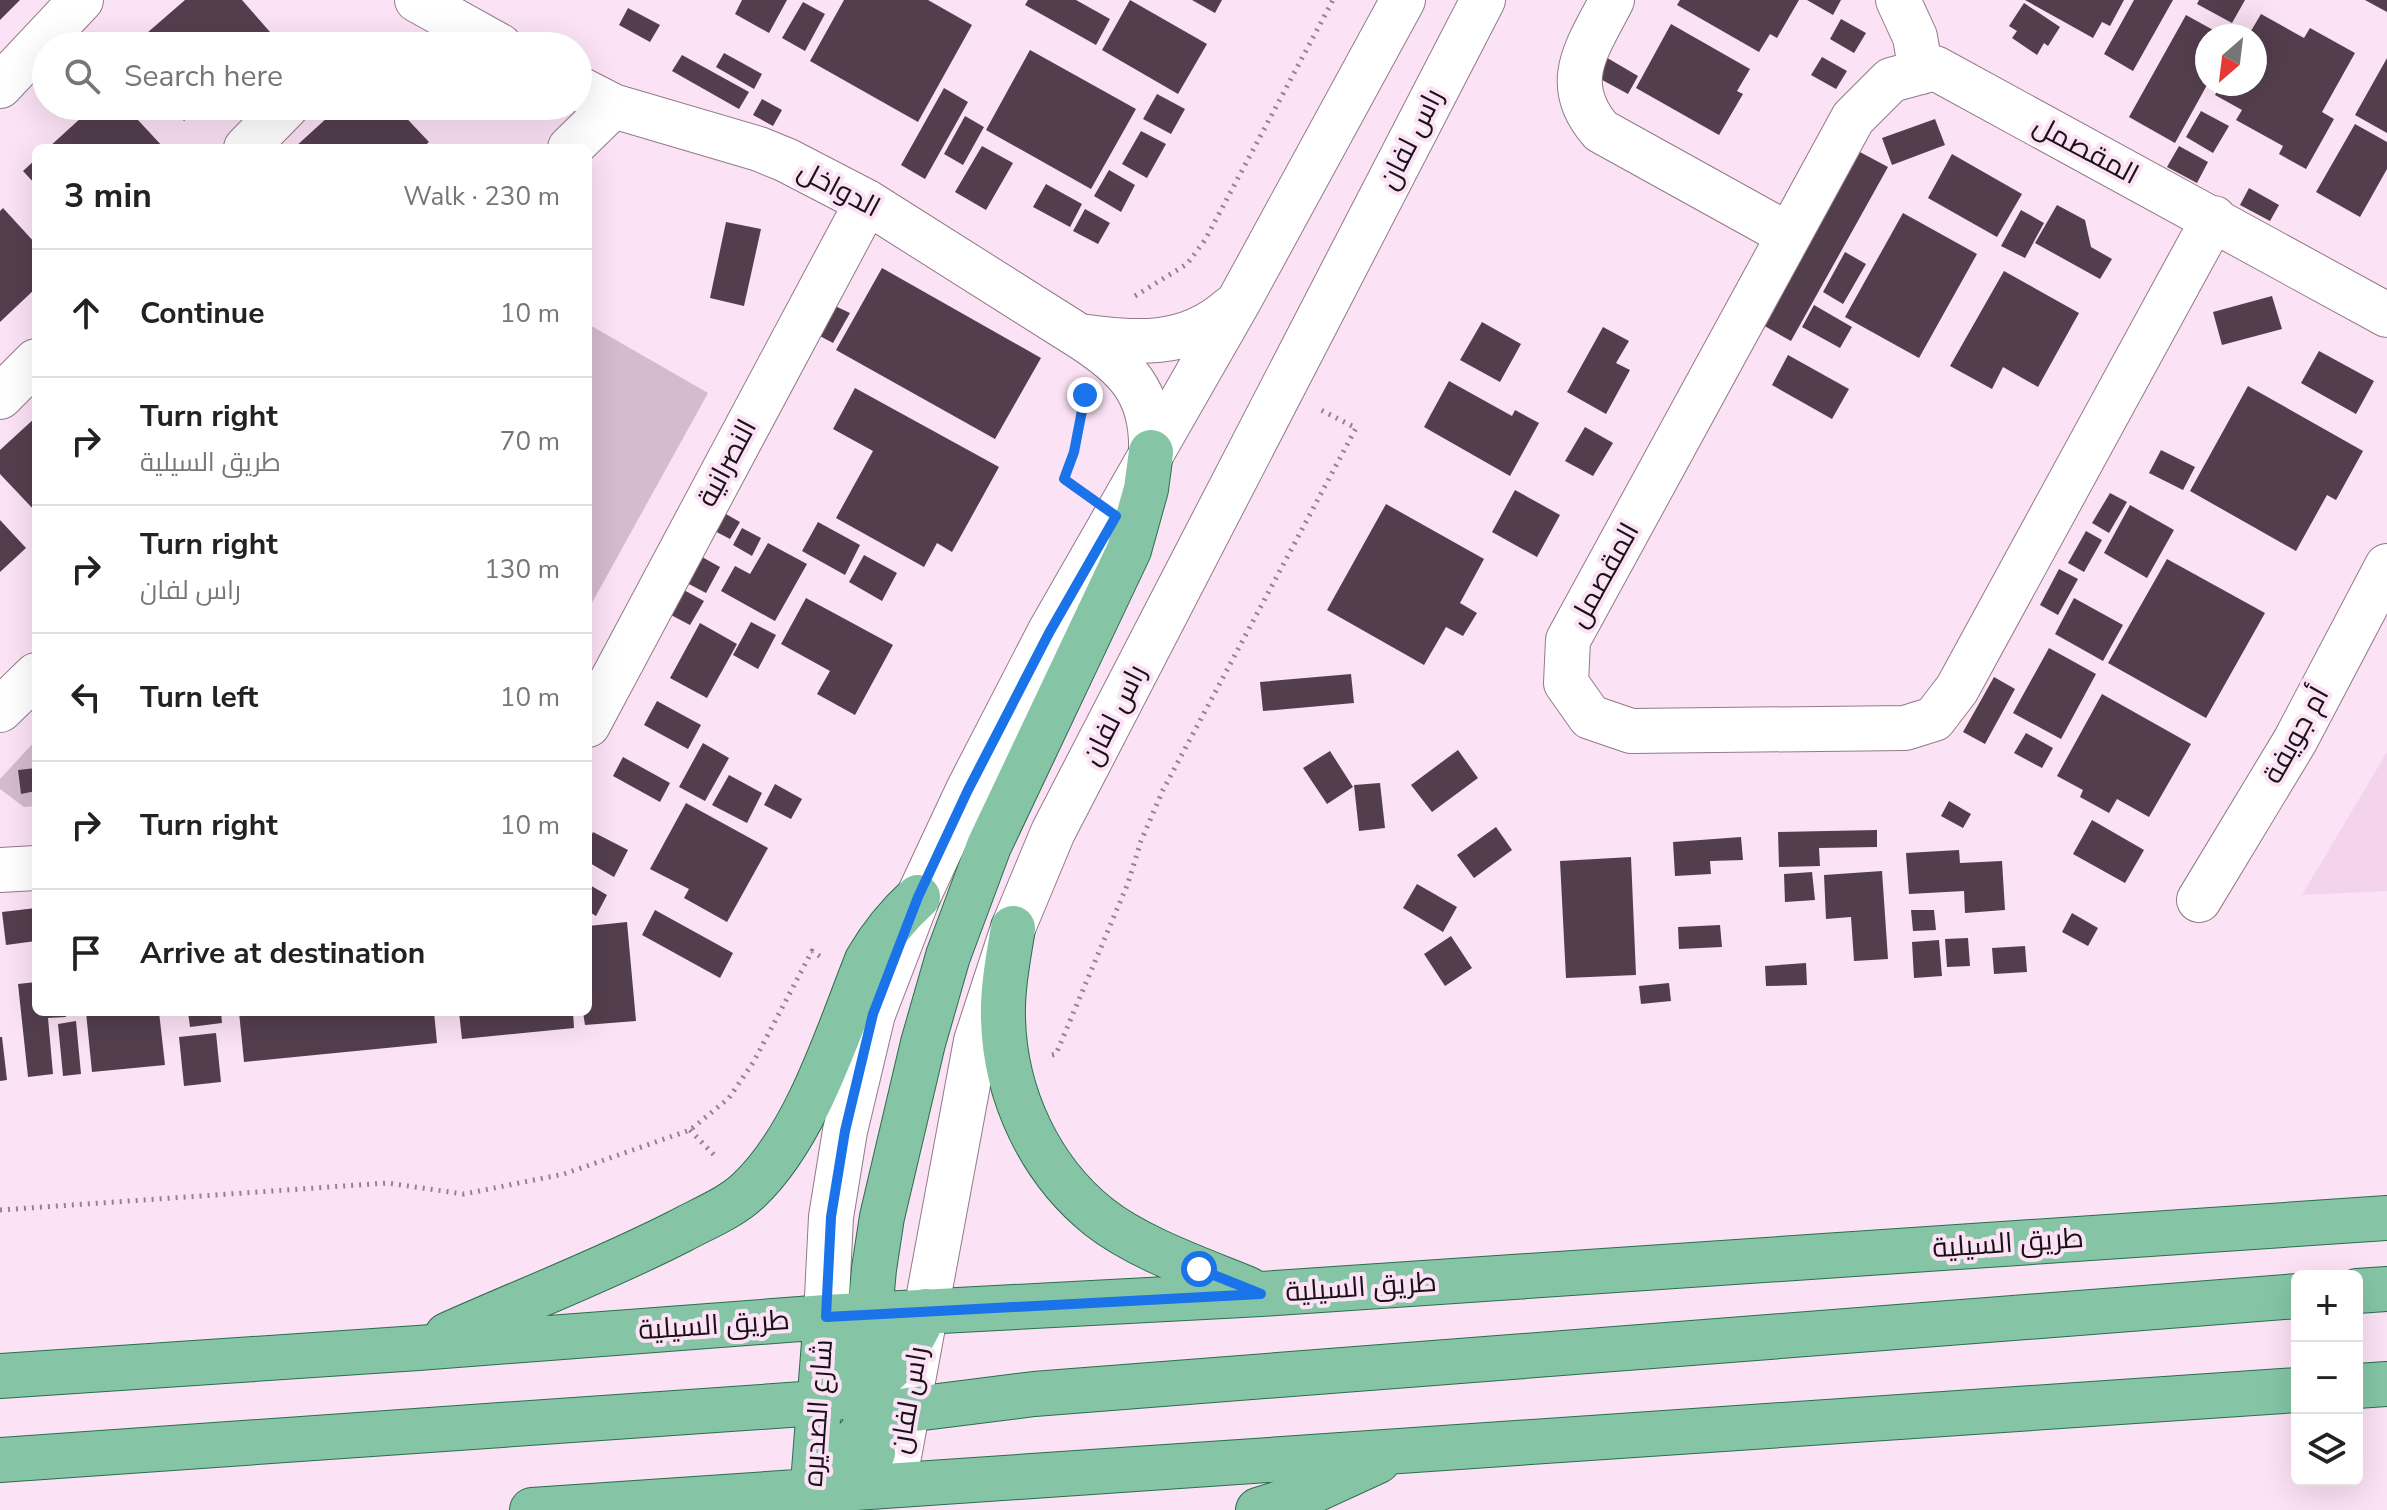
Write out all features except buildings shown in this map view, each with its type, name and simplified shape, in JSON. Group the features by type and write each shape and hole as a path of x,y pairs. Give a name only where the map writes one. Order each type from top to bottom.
{"main road":[{"path":"893,1497 872,1451 864,1410 868,1314 882,1217 923,1043 948,956 989,846 1119,574 1137,526 1151,452"},
{"path":"418,1348 563,1283 621,1261 749,1190 786,1144 809,1101 867,960 893,922 918,897"},
{"path":"1013,928 1003,1019 1007,1062 1018,1103 1036,1143 1060,1179 1100,1218 1148,1246 1261,1294"},
{"name":"طريق السيلية","path":"0,1376 868,1314 1261,1294 2387,1218"},
{"path":"2363,1291 2387,1289"},
{"path":"0,1460 817,1403 892,1414 1034,1394 2291,1296"},
{"path":"812,1500 847,1447 883,1376 899,1360 926,1311"},
{"name":"شارع الصديره","path":"812,1500 817,1403 826,1317"},
{"path":"2363,1386 2387,1384"},
{"path":"532,1510 893,1497 1396,1451 2291,1390"},
{"path":"1258,1510 1302,1496 1396,1451"}],"street":[{"path":"51,32 81,0"},
{"path":"417,0 475,32"},
{"path":"826,1317 831,1217 845,1131 873,1014 918,897 968,790 1049,633 1240,299 1403,0"},
{"name":"راس لفان","path":"893,1497 976,1041 1013,928 1053,832 1483,0"},
{"path":"1612,0 1583,55 1579,73 1580,92 1591,120 1601,131 1789,235"},
{"path":"1898,0 1915,37 1921,72"},
{"path":"0,86 32,52"},
{"name":"المقصمل","path":"2214,218 1957,689 1934,719 1905,728 1631,731 1590,717 1566,683 1568,640 1853,118 1891,80 1935,68 2214,218 2387,315"},
{"name":"الدواخل","path":"595,97 759,149 867,202 1096,342 1127,372 1139,390 1151,431 1151,452"},
{"path":"250,144 273,120"},
{"path":"572,144 584,120"},
{"name":"النصرانية","path":"592,718 867,202"},
{"path":"1096,342 1184,337 1214,323 1240,299"},
{"path":"0,397 32,365"},
{"name":"أم جويفة","path":"2199,900 2295,741 2387,566"},
{"path":"0,710 32,679"},
{"path":"0,870 32,868"}],"path":[{"path":"1116,516 1064,479 1074,452 1096,342 1126,301 1187,264 1205,240 1333,0"},
{"path":"1007,1062 1056,1054 1128,883 1141,841 1163,790 1356,428 1282,389"},
{"path":"0,1210 387,1183 464,1194 564,1174 690,1130 729,1098 754,1061 812,951"}],"shaded area":[{"path":"592,326 708,393 592,603"},
{"path":"32,744 32,806 24,807 0,789 0,779"},
{"path":"2387,752 2387,891 2302,895"}],"route":[{"path":"1085,395 1074,452 1064,479 1116,516 1049,633 968,790 918,897 873,1014 845,1131 831,1217 826,1317 1261,1294 1199,1269"}]}
